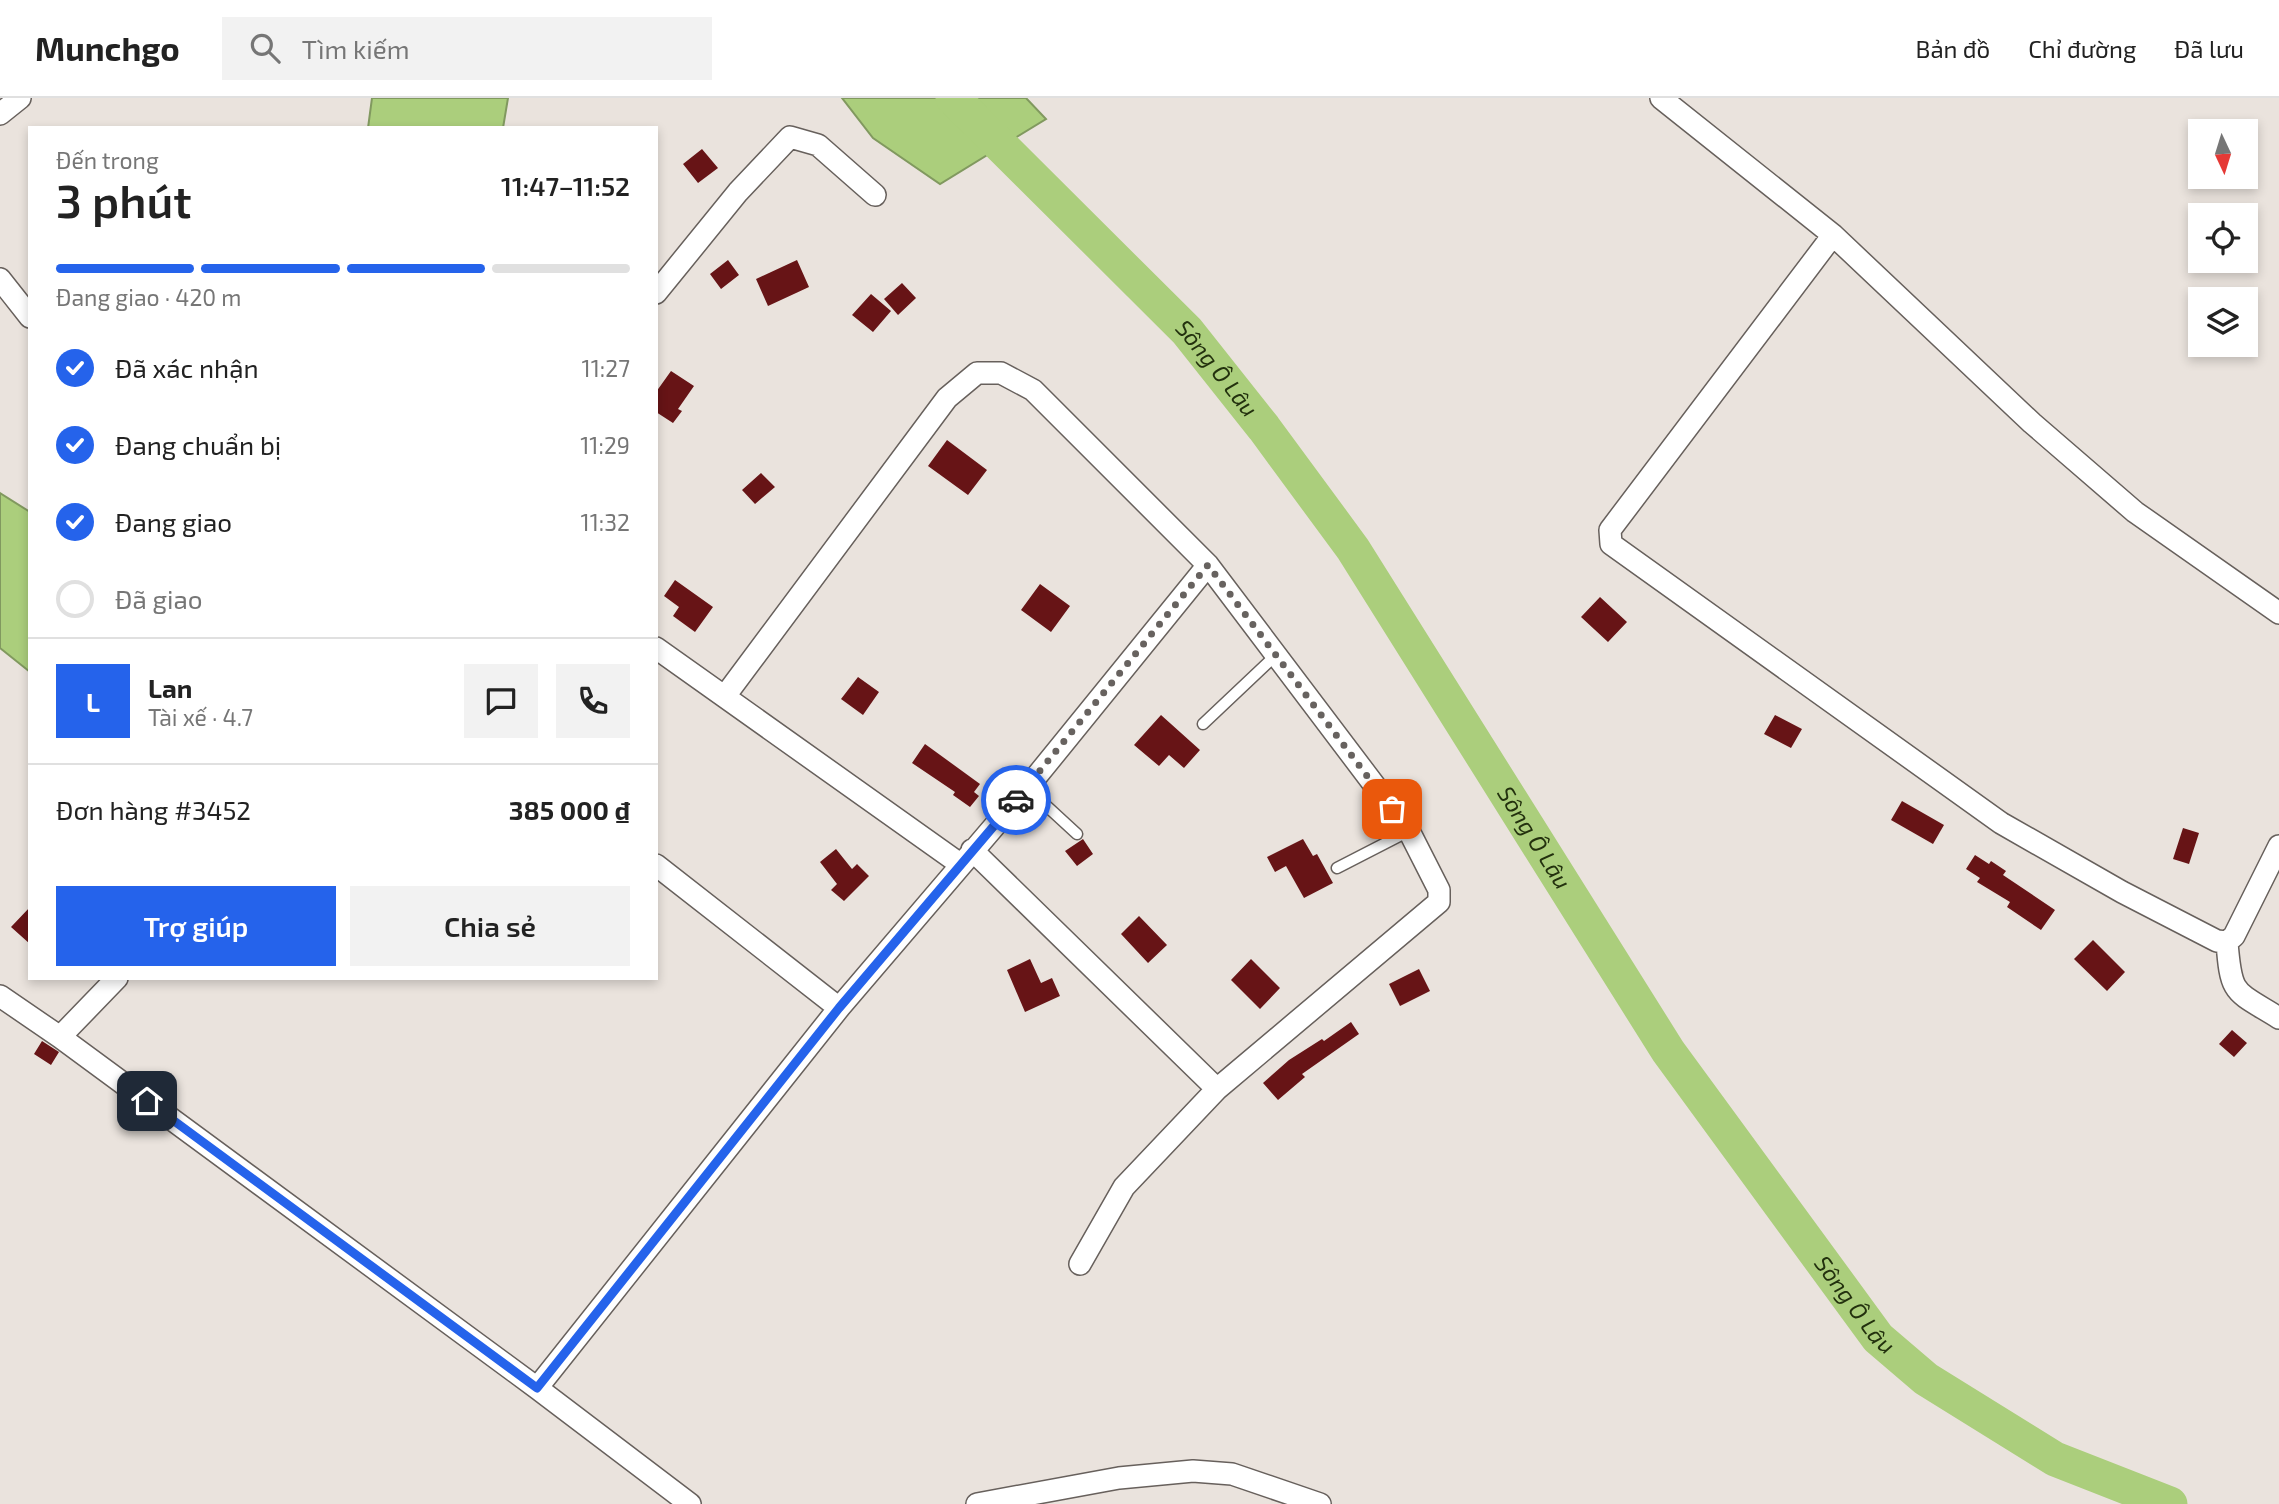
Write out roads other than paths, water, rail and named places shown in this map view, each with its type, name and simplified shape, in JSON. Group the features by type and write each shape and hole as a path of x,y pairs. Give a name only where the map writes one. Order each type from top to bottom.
{"street":[{"path":"0,114 20,98"},
{"path":"1661,98 1833,235 2032,423 2135,512 2279,613"},
{"path":"658,291 738,192 790,137 818,145 875,195"},
{"path":"1833,235 1610,530 1611,544 2001,823 2122,892 2217,941 2227,942 2234,936 2279,846"},
{"path":"0,279 28,314"},
{"path":"725,696 947,398 977,373 1001,373 1033,390 1208,565 1409,831 1439,890 1438,902 1217,1089 1124,1187 1080,1264"},
{"path":"537,1388 839,1008 1027,788 1208,565"},
{"path":"658,649 966,857 1217,1089"},
{"path":"658,867 839,1008"},
{"path":"2227,942 2229,972 2234,987 2239,993 2279,1018"},
{"path":"60,1037 115,980"},
{"path":"0,996 60,1037 537,1388 690,1504"},
{"path":"977,1504 1119,1478 1193,1471 1232,1474 1320,1504"}],"lane":[{"path":"1203,724 1275,656"},
{"path":"1027,788 1077,834"},
{"path":"1337,868 1409,831"}],"waterway":[{"name":"Sông Ô Lâu","path":"953,98 1187,331 1264,428 1353,549 1668,1051 1878,1338 1926,1379 2055,1459 2170,1504"}]}
